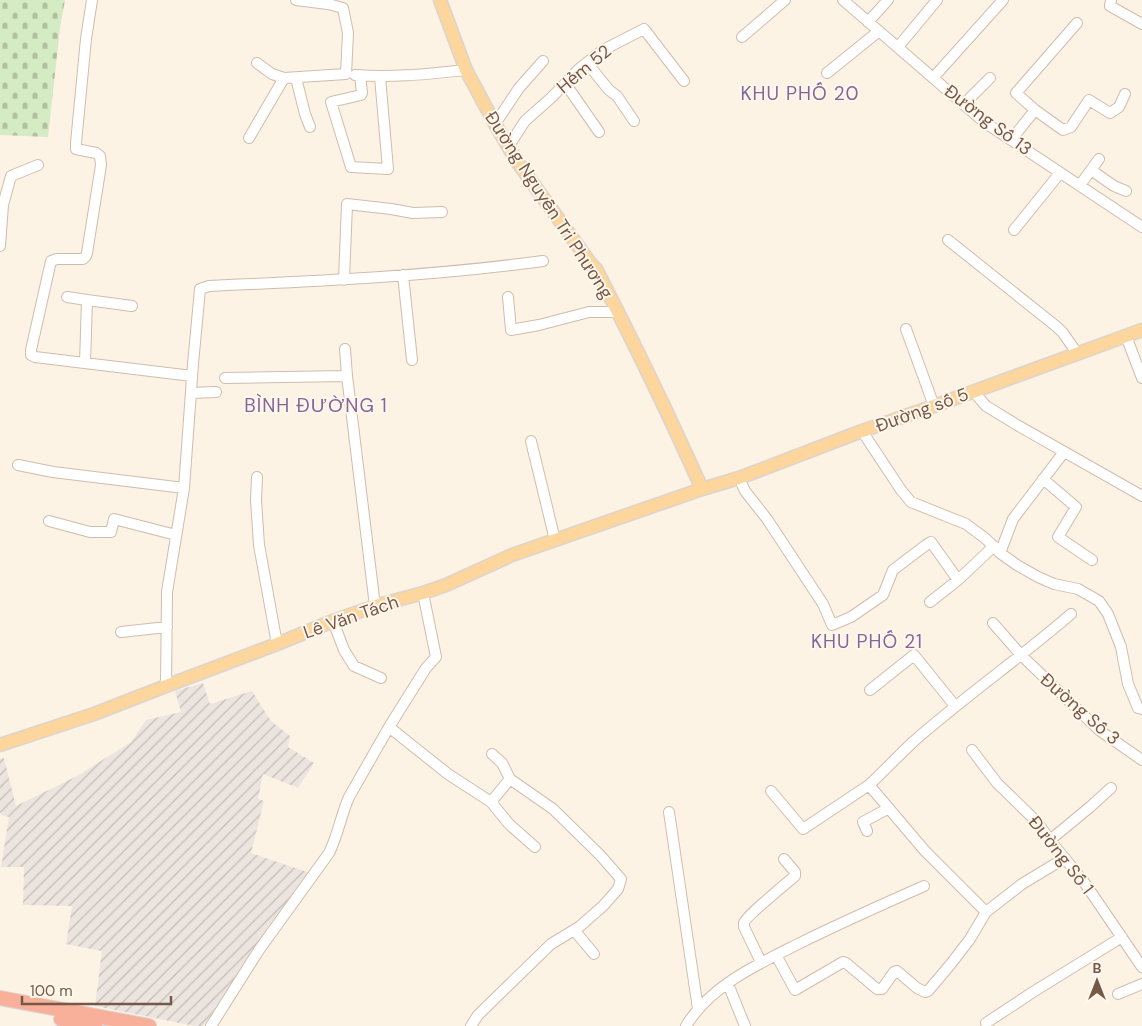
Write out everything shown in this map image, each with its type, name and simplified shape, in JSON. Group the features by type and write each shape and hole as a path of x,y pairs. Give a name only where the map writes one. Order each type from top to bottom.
{"highway":[{"path":"0,998 149,1026"},
{"path":"0,1006 95,1026"}],"main road":[{"name":"Đường Nguyễn Tri Phương","path":"440,0 466,70 508,147 596,269 670,419 702,489"},
{"name":"Đường số 5","path":"702,489 739,478 862,431 1142,330"},
{"name":"Lê Văn Tách","path":"0,745 94,714 333,621 375,606 446,585 512,554 702,489"}],"street":[{"path":"92,0 86,39 76,143 76,149 96,153 100,156 101,165 88,253 83,259 57,258 51,261 31,355 192,376"},
{"path":"296,0 343,4 348,33 346,74"},
{"path":"742,37 785,0"},
{"name":"Đường Số 13","path":"843,0 984,122 1142,227"},
{"path":"868,22 888,0"},
{"path":"898,47 937,0"},
{"path":"1111,0 1110,6 1142,24"},
{"path":"933,78 997,2"},
{"path":"1077,23 1016,92 1035,110 1063,130 1071,127 1089,100 1110,113 1119,107 1125,94"},
{"name":"Hẻm 52","path":"508,147 525,121 587,63 602,50 644,29 684,81"},
{"path":"827,73 879,31"},
{"path":"495,124 542,61"},
{"path":"257,63 272,74 284,78 346,74 380,77 406,76 466,70"},
{"path":"587,63 608,90 617,96 634,122"},
{"path":"360,75 361,95 328,103 351,167 388,169 380,77"},
{"path":"249,138 284,78"},
{"path":"296,78 310,127"},
{"path":"964,104 990,78"},
{"path":"565,83 599,132"},
{"path":"1011,140 1035,110"},
{"path":"1080,185 1099,159"},
{"path":"0,246 3,205 11,176 38,166"},
{"path":"1090,170 1114,186 1126,191"},
{"path":"1014,230 1060,172"},
{"path":"344,280 347,204 413,213 442,212"},
{"path":"948,240 1063,333 1077,353"},
{"path":"166,686 167,592 184,488 200,289 209,286 403,276 495,268 543,261"},
{"path":"403,276 412,360"},
{"path":"67,298 132,306"},
{"path":"508,298 511,330 589,312 618,312"},
{"path":"85,363 87,300"},
{"path":"906,329 934,406"},
{"path":"1126,336 1142,378"},
{"path":"346,350 347,376 375,606"},
{"path":"225,378 347,376"},
{"path":"973,391 986,406 1142,496"},
{"path":"191,393 216,392"},
{"path":"862,431 910,502 966,524 1017,565 1038,577 1054,584 1078,589 1099,600 1108,614 1121,647 1128,684 1138,708 1142,710"},
{"path":"531,441 555,540"},
{"path":"930,602 997,550 1013,519 1064,452"},
{"path":"18,465 53,472 184,488"},
{"path":"257,477 256,500 259,545 277,644"},
{"path":"739,478 745,491 767,519 823,604 832,625 852,617 883,595 893,570 931,542 958,580"},
{"path":"1044,479 1076,507 1058,538 1092,560"},
{"path":"49,521 90,532 112,532 114,519 176,535"},
{"path":"211,1026 259,950 329,853 336,839 344,808 389,727 426,668 436,657 423,593"},
{"path":"771,791 803,829 869,785 912,742 1071,614"},
{"path":"333,621 344,650 354,666 380,678"},
{"name":"Đường Số 3","path":"993,623 1021,655 1099,730 1142,760"},
{"path":"121,632 167,627"},
{"path":"870,690 914,655 956,706"},
{"path":"389,727 448,774 491,802 509,824 535,847"},
{"name":"Đường Số 1","path":"972,750 996,783 1037,822 1084,882 1142,967"},
{"path":"470,1026 478,1015 551,944 574,930 602,906 618,888 621,879 553,808 510,779 502,763 492,754"},
{"path":"491,802 510,779"},
{"path":"869,785 925,851 986,912"},
{"path":"1050,840 1111,788"},
{"path":"867,831 863,822 889,808"},
{"path":"669,812 698,1008"},
{"path":"776,955 795,990 843,962 877,989 882,989 894,972 897,971 916,988 925,992 928,991 970,939 986,912 1022,884 1065,858"},
{"path":"761,962 744,924 747,919 795,876 795,872 784,859"},
{"path":"686,1026 698,1008 749,969 824,931 924,886"},
{"path":"574,930 594,954"},
{"path":"986,1023 1122,937"},
{"path":"728,984 745,1026"},
{"path":"1118,994 1142,984"}],"shaded area":[{"path":"203,683 210,704 252,691 271,721 290,736 288,747 314,763 298,788 263,774 258,799 264,801 251,853 313,874 203,1026 194,1026 95,1006 102,951 66,944 72,906 23,905 24,867 1,867 9,817 1,815 0,811 0,759 4,758 16,806 77,776 131,742 146,720 181,712 175,691"}],"green space":[{"path":"0,0 65,0 60,28 48,137 0,135"}],"district":[{"name":"KHU PHỐ 20","path":"800,93"},
{"name":"BÌNH ĐƯỜNG 1","path":"316,405"},
{"name":"KHU PHỐ 21","path":"867,641"}]}
